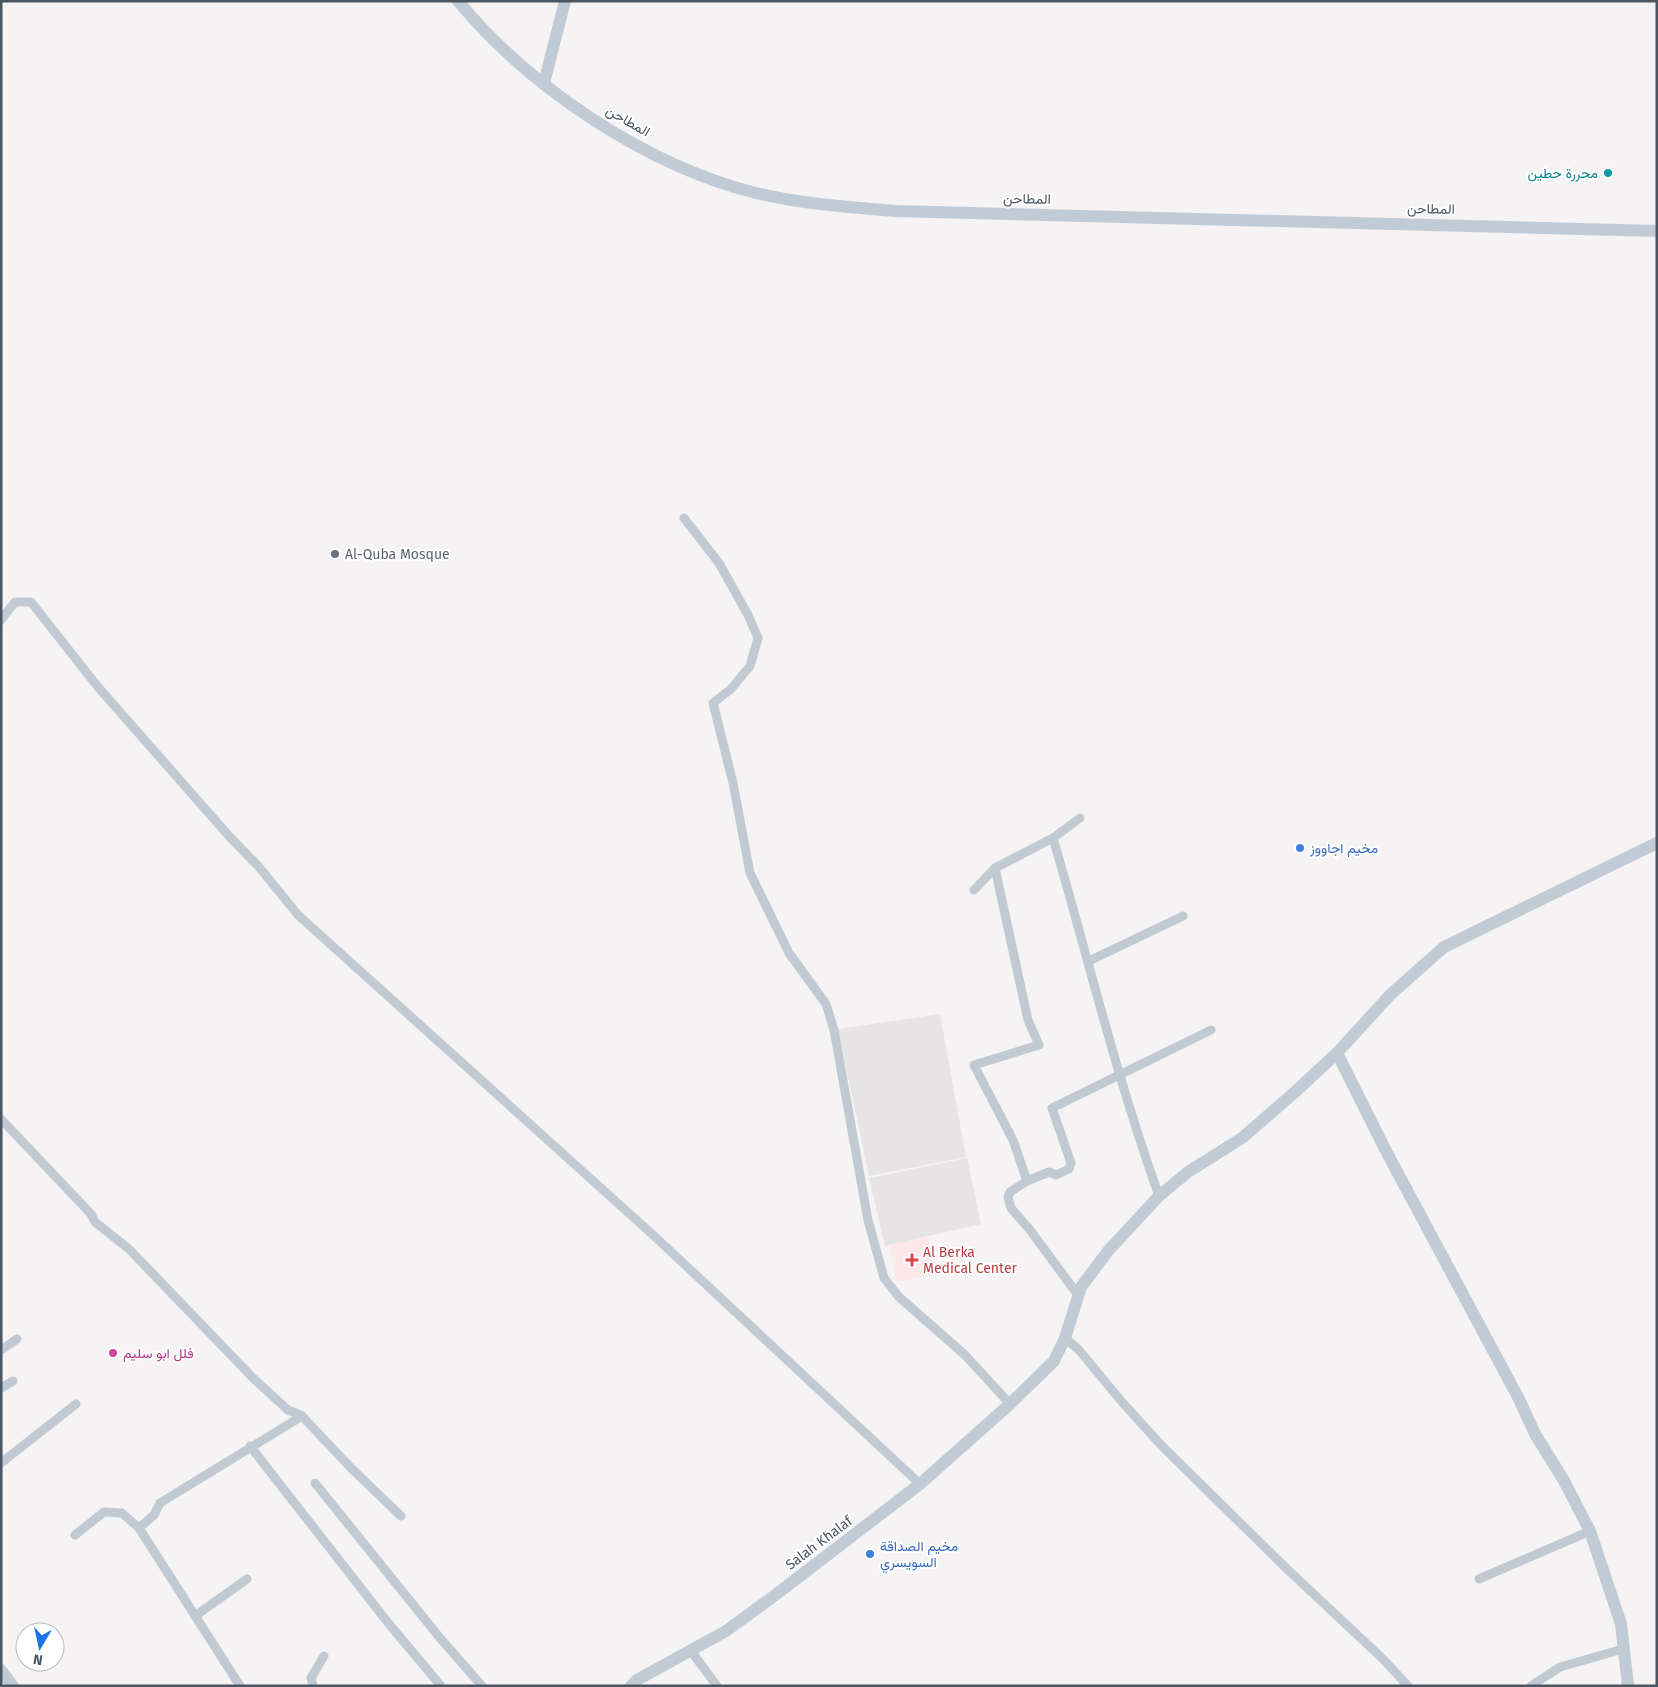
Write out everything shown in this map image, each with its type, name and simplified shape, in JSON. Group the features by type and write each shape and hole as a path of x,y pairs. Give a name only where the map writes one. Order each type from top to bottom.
{"street":[{"name":"المطاحن","path":"458,1 502,48 544,83 610,129 674,163 755,192 810,204 894,211 1657,231"},
{"path":"544,83 565,1"},
{"path":"684,518 718,563 748,615 758,638 750,666 731,689 713,703 733,783 750,873 789,953 826,1004 834,1030 868,1220 884,1278 899,1296 965,1355 1010,1404"},
{"path":"1,620 15,602 31,602 98,687 229,836 259,867 298,914 652,1234 920,1484"},
{"path":"974,890 995,868 1053,838 1080,818"},
{"path":"1053,838 1089,961 1119,1075 1138,1139 1159,1196"},
{"name":"Salah Khalaf","path":"631,1686 637,1680 726,1631 920,1484 1010,1404 1054,1361 1065,1338 1081,1287 1108,1251 1159,1196 1188,1172 1242,1138 1337,1053 1390,995 1444,947 1657,843"},
{"path":"995,868 1028,1020 1039,1045 974,1065 1013,1140 1028,1181"},
{"path":"1089,961 1183,916"},
{"path":"1078,1295 1030,1230 1011,1208 1008,1197 1010,1192 1028,1181 1049,1172 1056,1175 1069,1169 1071,1163 1052,1108 1211,1030"},
{"path":"1337,1053 1386,1152 1519,1399 1535,1434 1563,1479 1590,1531 1621,1624 1628,1686"},
{"path":"1,1119 91,1214 95,1222 129,1249 253,1378 288,1410 302,1416 401,1516"},
{"path":"1065,1338 1079,1350 1162,1446 1287,1569 1383,1659 1408,1686"},
{"path":"1,1350 18,1339"},
{"path":"1,1388 13,1381"},
{"path":"1,1463 76,1404"},
{"path":"139,1528 154,1515 160,1503 250,1446 302,1416"},
{"path":"250,1446 389,1624 441,1686"},
{"path":"315,1482 440,1638 482,1686"},
{"path":"75,1535 104,1512 122,1514 139,1528 240,1686"},
{"path":"1479,1579 1590,1531"},
{"path":"195,1616 246,1579"},
{"path":"1531,1686 1560,1667 1623,1649"},
{"path":"691,1651 717,1686"},
{"path":"313,1686 311,1678 324,1656"},
{"path":"1,1670 13,1686"}],"shaded area":[{"path":"940,1014 966,1157 869,1176 838,1029"},
{"path":"967,1158 981,1224 885,1246 869,1178"},
{"name":"Al Berka Medical Center","path":"928,1237 935,1274 896,1282 890,1245"}],"place":[{"name":"محررة حطين","path":"1608,173"},
{"name":"Al-Quba Mosque","path":"335,554"},
{"name":"مخيم اجاووز","path":"1300,848"},
{"name":"Al Berka Medical Center","path":"912,1260"},
{"name":"فلل ابو سليم","path":"113,1353"},
{"name":"مخيم الصداقة السويسري","path":"870,1554"}]}
